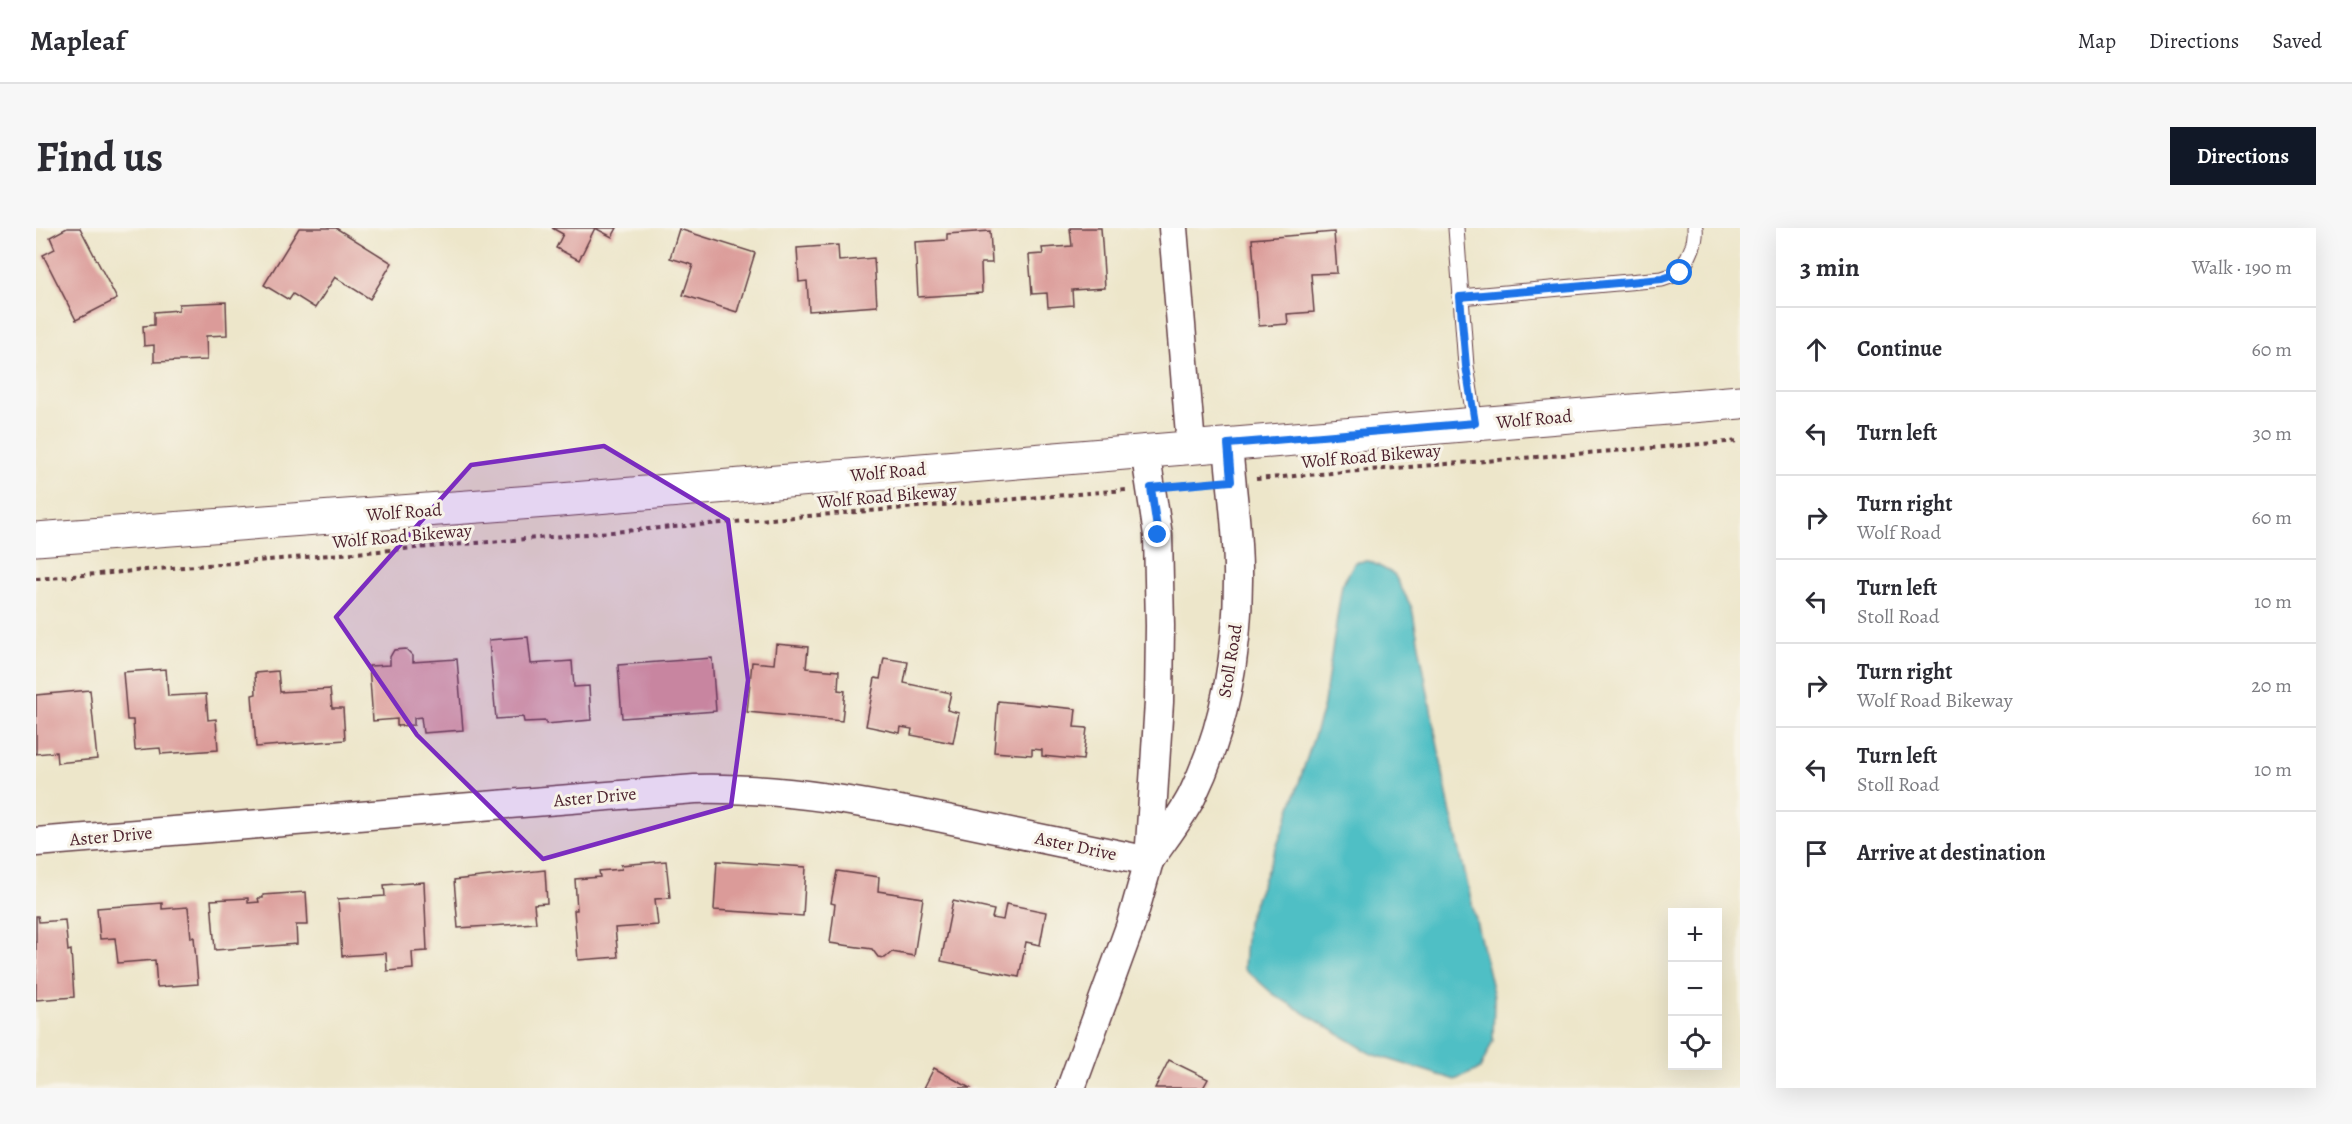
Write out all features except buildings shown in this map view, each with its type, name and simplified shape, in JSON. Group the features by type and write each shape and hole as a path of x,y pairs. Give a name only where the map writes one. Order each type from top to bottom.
{"main road":[{"name":"Wolf Road","path":"36,539 560,500 1740,402"}],"street":[{"path":"1173,228 1191,446"},
{"name":"Stoll Road","path":"1149,861 1191,798 1216,736 1229,683 1237,627 1239,578 1228,444"},
{"name":"Stoll Road","path":"1071,1088 1131,924 1149,861 1159,702 1160,637 1158,535 1145,450"},
{"name":"Aster Drive","path":"36,842 695,789 739,788 787,791 856,801 1149,861"}],"lane":[{"path":"1456,228 1466,366 1475,423"},
{"path":"1460,297 1662,279 1680,273 1696,235 1695,228"}],"path":[{"name":"Wolf Road Bikeway","path":"36,579 1740,441"}],"highlighted area":[{"path":"604,446 728,520 748,680 731,806 543,859 417,735 336,617 471,465"}],"water":[{"path":"1369,561 1394,574 1412,608 1449,805 1494,997 1493,1041 1480,1069 1455,1080 1372,1054 1273,994 1244,968 1247,922 1286,822 1323,709 1342,585 1355,562"}],"route":[{"path":"1158,535 1151,488 1231,481 1228,444 1475,423 1466,366 1460,297 1662,279 1680,273"}]}
